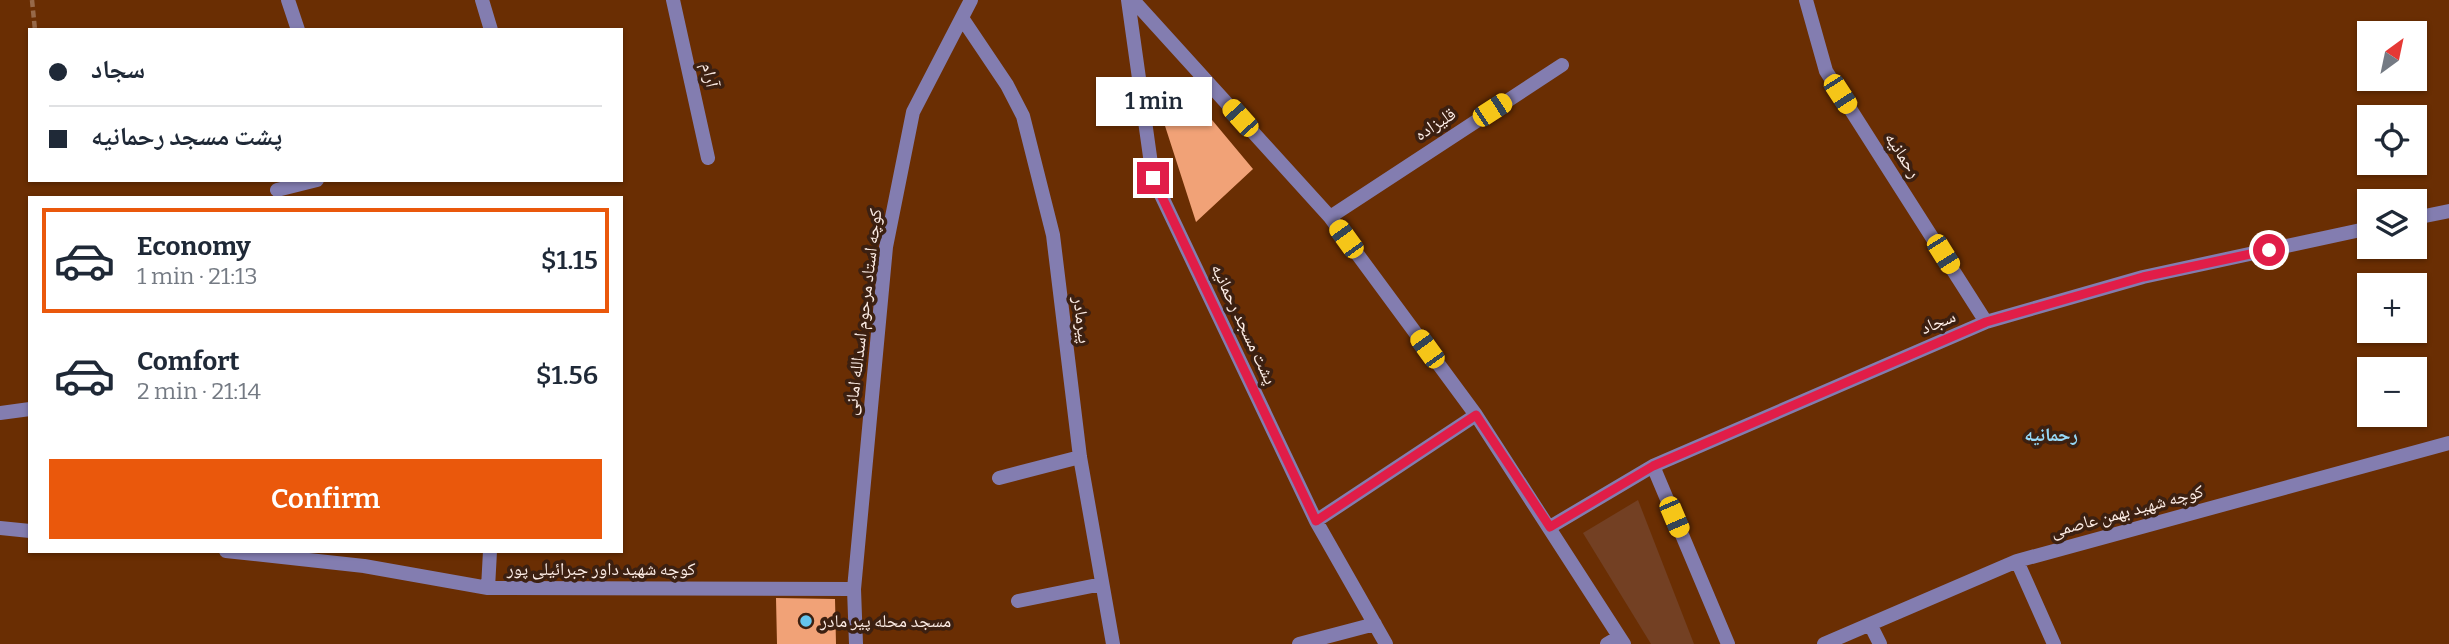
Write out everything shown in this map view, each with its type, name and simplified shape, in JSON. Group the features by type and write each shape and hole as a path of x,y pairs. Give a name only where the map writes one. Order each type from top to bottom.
{"street":[{"path":"288,0 297,28"},
{"path":"482,0 490,28"},
{"name":"آرام","path":"673,0 708,158"},
{"name":"کوچه استاد مرحوم اسدالله امانی","path":"856,644 854,589 886,247 913,112 971,0"},
{"path":"1130,0 1330,217 1476,415 1550,527 1617,642"},
{"name":"پشت مسجد رحمانیه","path":"1130,0 1153,178 1316,521 1386,644"},
{"name":"رحمانیه","path":"1806,0 1826,71 1986,322"},
{"name":"پیرمادر","path":"962,18 1007,85 1023,116 1053,235 1080,457 1113,644"},
{"name":"قلیزاده","path":"1330,217 1562,65"},
{"path":"277,190 309,182"},
{"path":"2427,216 2449,211"},
{"name":"سجاد","path":"1550,527 1653,466 1986,322 2143,277 2357,231"},
{"path":"0,413 28,409"},
{"path":"1316,521 1476,415"},
{"name":"کوچه شهید بهمن عاصمی","path":"1824,644 2017,561 2449,443"},
{"path":"999,478 1080,457"},
{"path":"1653,466 1728,644"},
{"path":"0,528 28,531"},
{"name":"کوچه شهید داور جبرائیلی پور","path":"266,553 365,558 488,588 854,589"},
{"path":"488,588 490,553"},
{"path":"2017,561 2054,644"},
{"path":"1018,601 1102,584"},
{"path":"1299,644 1375,624"},
{"path":"1870,624 1880,644"}],"path":[{"path":"32,0 35,28"}],"shaded area":[{"path":"1638,500 1694,644 1651,644 1583,533"}],"building":[{"path":"1182,84 1253,169 1196,222 1156,98"},
{"name":"مسجد محله پیر مادر","path":"776,598 835,599 836,644 777,644"}],"place":[{"name":"مسجد محله پیر مادر","path":"806,621"}],"district":[{"name":"رحمانیه","path":"2051,434"}],"route":[{"path":"1153,178 1316,521 1476,415 1550,527 1653,466 1986,322 2143,277 2269,250"}]}
